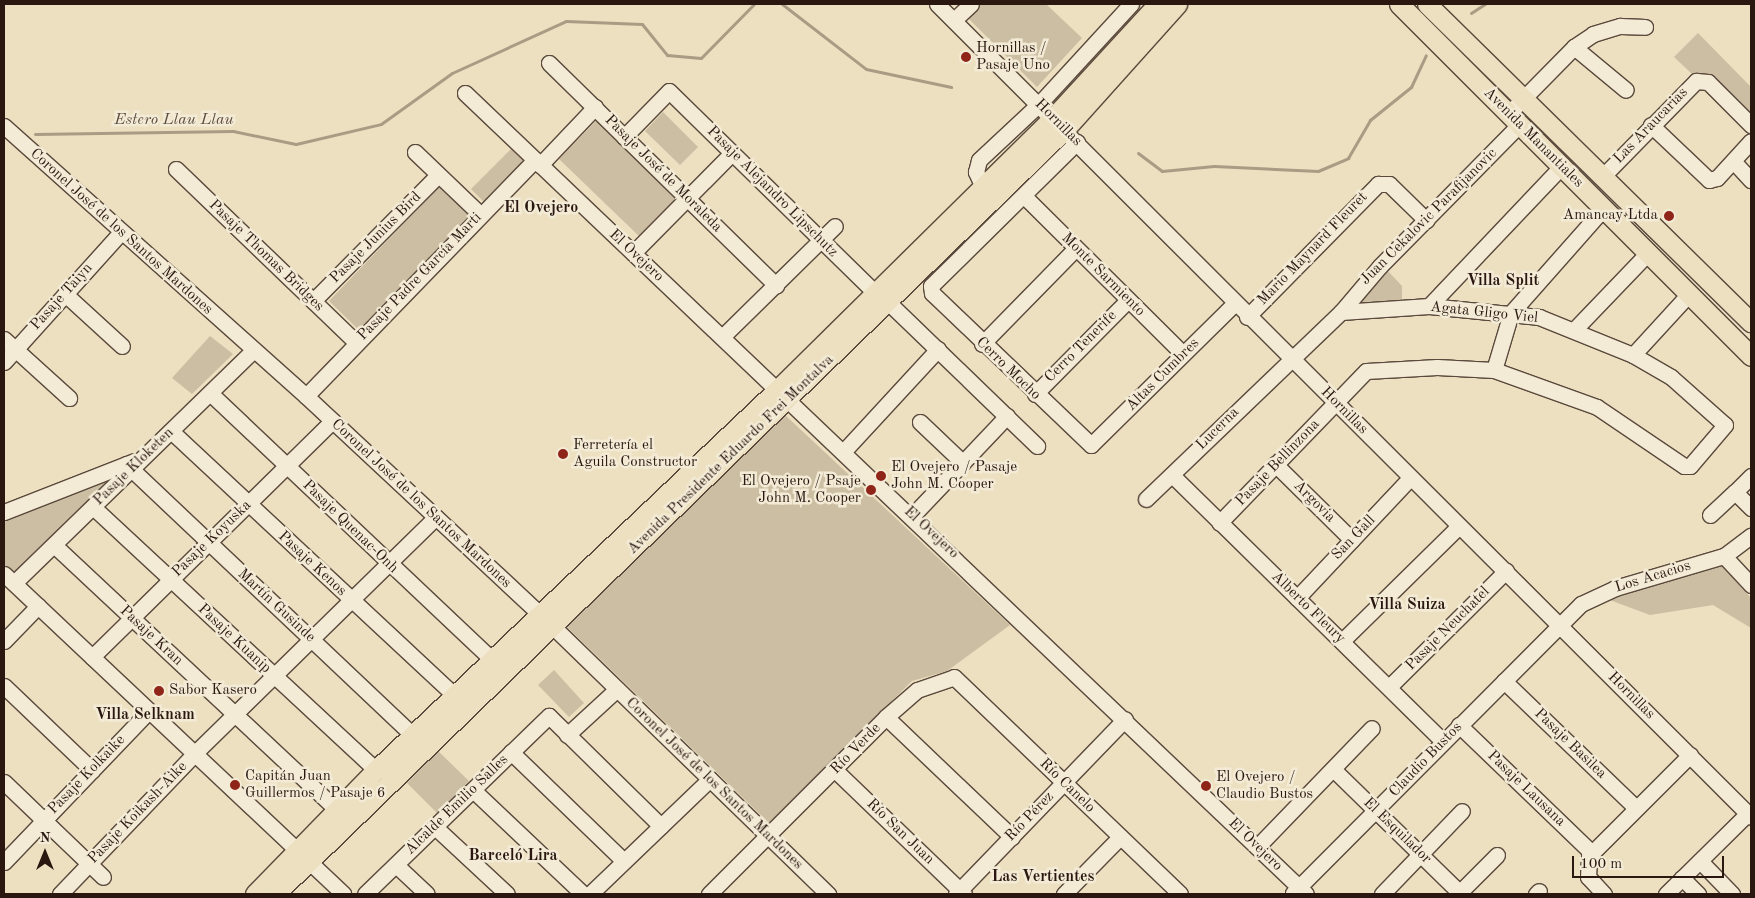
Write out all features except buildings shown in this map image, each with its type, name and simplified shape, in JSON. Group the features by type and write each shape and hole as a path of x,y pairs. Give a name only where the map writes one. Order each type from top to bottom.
{"main road":[{"name":"Avenida Presidente Eduardo Frei Montalva","path":"882,298 983,187 1065,130 1158,4"},
{"name":"Avenida Presidente Eduardo Frei Montalva","path":"255,894 302,855 545,619 784,394 882,298 1065,130 1177,4"},
{"name":"Avenida Manantiales","path":"1399,4 1751,356"},
{"name":"Avenida Manantiales","path":"1428,4 1526,96 1751,322"},
{"name":"Avenida Presidente Eduardo Frei Montalva","path":"274,894 336,809 376,770 420,741 454,696 491,659 545,619"}],"street":[{"name":"Hornillas","path":"937,4 1065,130 1247,317 1506,570 1749,815"},
{"path":"954,20 971,4"},
{"path":"983,187 976,172 979,160 1039,104 1130,4"},
{"name":"Juan Cekalovic Parafijanovic","path":"1341,312 1426,220 1515,119 1526,96 1574,47 1593,34 1620,26 1645,27"},
{"path":"1574,47 1626,90"},
{"name":"Pasaje José de Moraleda","path":"549,63 686,199 776,284"},
{"name":"Las Araucarias","path":"1604,175 1651,125 1700,80 1708,82 1751,126"},
{"name":"Pasaje Alejandro Lipschutz","path":"624,137 669,91 820,240 938,349 1037,446"},
{"name":"El Ovejero","path":"465,93 1125,719 1257,846 1299,892"},
{"name":"Pasaje Padre García Marti","path":"306,396 480,215 538,163 595,107"},
{"path":"1651,125 1709,180 1734,162 1751,141"},
{"name":"Coronel José de los Santos Mardones","path":"4,126 120,233 306,396 436,517 545,619 828,894"},
{"name":"Avenida Presidente Eduardo Frei Montalva","path":"930,288 1024,196 1065,130"},
{"path":"414,152 480,215"},
{"path":"633,253 732,153"},
{"path":"1734,162 1751,180"},
{"path":"1429,306 1561,168"},
{"name":"Pasaje Thomas Bridges","path":"176,170 356,342"},
{"name":"Pasaje Junius Bird","path":"313,301 438,175"},
{"name":"Mario Maynard Fleuret","path":"1247,317 1378,184 1389,184 1426,220"},
{"name":"Monte Sarmiento","path":"1024,196 1182,354"},
{"path":"1494,370 1511,313 1603,209"},
{"path":"722,337 835,226"},
{"name":"Pasaje Taiyn","path":"4,362 120,233"},
{"path":"982,344 1075,249"},
{"path":"1574,330 1647,254"},
{"name":"Cerro Mocho","path":"930,288 982,344 1091,445"},
{"path":"65,294 122,346"},
{"path":"1633,355 1688,295"},
{"name":"Cerro Tenerife","path":"1035,394 1128,300"},
{"name":"Altas Cumbres","path":"1091,445 1234,304"},
{"name":"Agata Gligo Viel","path":"1341,312 1429,306 1511,313 1574,330 1633,355 1671,377 1724,425 1690,466 1684,466"},
{"path":"1289,358 1341,312"},
{"path":"4,339 69,398"},
{"path":"843,452 938,349"},
{"name":"Pasaje Kloketen","path":"9,578 54,545 93,507 129,467 144,457 254,350"},
{"name":"Lucerna","path":"1146,499 1289,358"},
{"name":"Pasaje Bellinzona","path":"1219,523 1366,372 1437,367 1494,370 1597,407 1684,466"},
{"name":"Pasaje Quenac-Onh","path":"210,393 388,564 491,659"},
{"path":"912,516 1007,416"},
{"name":"Pasaje Koyuska","path":"92,657 332,421"},
{"path":"920,422 963,463"},
{"name":"Pasaje Kenos","path":"171,431 454,696"},
{"name":"Argovia","path":"1275,464 1352,540"},
{"path":"4,512 129,467"},
{"name":"Martín Gusinde","path":"129,467 420,741"},
{"name":"Alberto Fleury","path":"1172,475 1443,741"},
{"path":"1710,515 1751,476"},
{"name":"San Gall","path":"1297,598 1410,478"},
{"path":"1735,492 1751,508"},
{"name":"Pasaje Kuanip","path":"93,507 376,770"},
{"name":"Pasaje Koikash-Aike","path":"60,894 195,754 436,517"},
{"path":"1342,641 1459,526"},
{"name":"Los Acacios","path":"1559,624 1581,604 1614,588 1724,556 1751,536"},
{"name":"Pasaje Kran","path":"54,545 336,809"},
{"path":"1724,556 1751,585"},
{"name":"Pasaje Neuchatel","path":"1389,688 1506,570"},
{"path":"9,578 343,894"},
{"path":"4,641 38,606"},
{"name":"Claudio Bustos","path":"1299,892 1376,810 1559,624"},
{"name":"Río Verde","path":"709,894 769,837 886,717 918,690 954,677"},
{"name":"Río Canelo","path":"954,677 1177,893"},
{"name":"Pasaje Basilea","path":"1504,681 1636,808"},
{"path":"4,686 92,770"},
{"path":"618,690 567,735 661,826"},
{"name":"Pasaje Kolkaike","path":"4,862 149,711"},
{"name":"Alcalde Emilio Salles","path":"365,894 549,716 567,735"},
{"path":"886,717 1012,837"},
{"name":"Río Pérez","path":"960,893 1125,719"},
{"name":"Pasaje Lausana","path":"1459,725 1592,853"},
{"path":"1257,846 1372,728"},
{"path":"512,752 624,861"},
{"path":"1604,894 1588,877 1586,868 1592,853 1690,756"},
{"name":"El Esquilador","path":"1333,769 1460,894"},
{"name":"Río San Juan","path":"835,770 960,893"},
{"path":"590,894 710,780"},
{"path":"4,782 103,877"},
{"path":"472,790 582,894"},
{"path":"1382,894 1462,812"},
{"path":"1666,894 1749,815"},
{"path":"435,827 507,894"},
{"path":"1064,894 1120,837"},
{"path":"1460,894 1497,854"},
{"path":"1700,861 1732,894"},
{"path":"396,865 426,894"},
{"path":"1682,878 1698,894"}],"shaded area":[{"path":"977,4 1046,4 1082,38 1037,87 966,16"},
{"path":"1698,33 1751,87 1751,116 1712,75 1692,74 1674,57"},
{"path":"663,112 698,147 680,165 645,131"},
{"path":"597,120 679,198 641,238 559,159"},
{"path":"514,146 528,160 486,204 471,189"},
{"path":"439,187 472,218 361,332 329,301"},
{"path":"1386,269 1402,286 1402,304 1356,307 1353,302"},
{"path":"210,336 233,354 192,394 172,378"},
{"path":"785,415 1010,625 947,671 912,681 769,823 565,625"},
{"path":"125,470 11,583 4,575 4,522"},
{"path":"1722,566 1751,598 1751,628 1713,605 1650,615 1607,599"},
{"path":"554,670 584,703 569,717 538,685"},
{"path":"438,751 469,781 438,814 407,783"}],"waterway":[{"name":"Estero Llau Llau","path":"35,134 233,131 296,144 381,124 452,73 566,21 642,24 667,55 701,58 754,4"},
{"name":"Estero Llau Llau","path":"782,4 866,69 951,87"},
{"name":"Estero Llau Llau","path":"1471,13 1485,4"},
{"name":"Estero Llau Llau","path":"1138,153 1162,171 1214,166 1318,171 1348,158 1370,120 1411,87 1426,55"}],"place":[{"name":"Hornillas / Pasaje Uno","path":"966,57"},
{"name":"Amancay Ltda","path":"1669,216"},
{"name":"Ferretería el Aguila Constructor","path":"563,454"},
{"name":"El Ovejero / Pasaje John M. Cooper","path":"881,476"},
{"name":"El Ovejero / Psaje John M. Cooper","path":"871,490"},
{"name":"Sabor Kasero","path":"159,691"},
{"name":"Capitán Juan Guillermos / Pasaje 6","path":"235,785"},
{"name":"El Ovejero / Claudio Bustos","path":"1206,786"}],"district":[{"name":"El Ovejero","path":"541,208"},
{"name":"Villa Split","path":"1503,281"},
{"name":"Villa Suiza","path":"1407,605"},
{"name":"Villa Selknam","path":"145,715"},
{"name":"Barceló Lira","path":"513,856"},
{"name":"Las Vertientes","path":"1043,877"}]}
